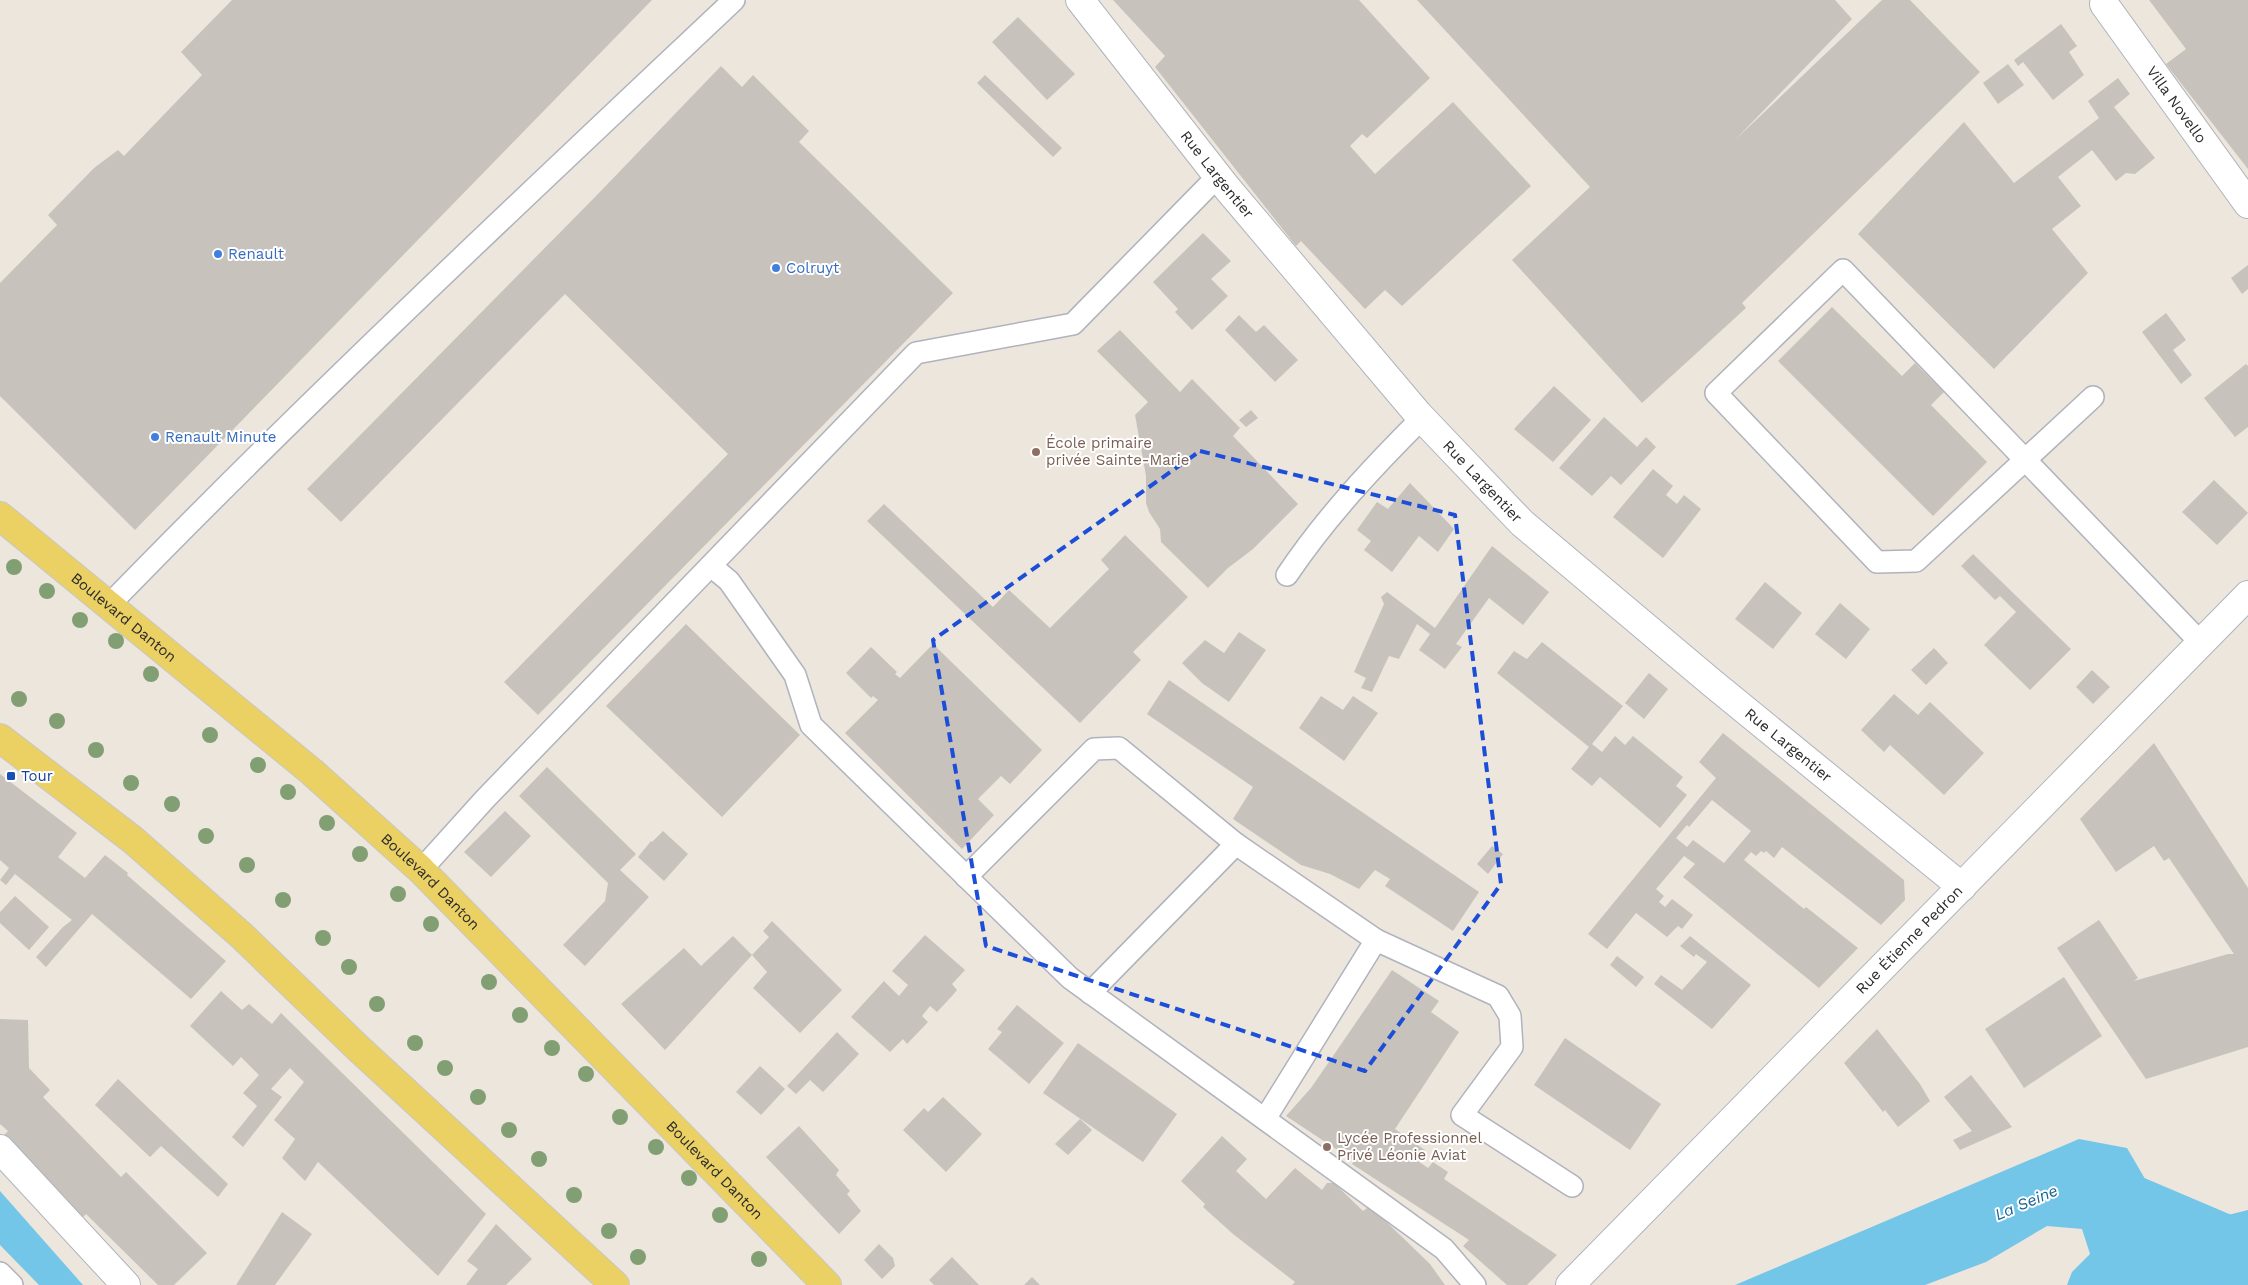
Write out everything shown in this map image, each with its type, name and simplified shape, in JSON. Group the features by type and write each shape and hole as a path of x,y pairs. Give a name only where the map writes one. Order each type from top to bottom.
{"main road":[{"name":"Boulevard Danton","path":"0,516 312,772 421,870 827,1285"},
{"path":"0,738 134,840 242,936 358,1048 615,1285"}],"street":[{"name":"Rue Largentier","path":"1080,0 1218,176 1422,418 1522,523 1710,682 1962,887"},
{"name":"Villa Novello","path":"2104,4 2248,204"},
{"name":"Rue Étienne Pedron","path":"1570,1285 2248,595"},
{"path":"0,1150 126,1285"}],"lane":[{"path":"109,605 160,551 449,268 734,0"},
{"path":"421,870 485,798 916,353 1073,324 1218,176"},
{"path":"2093,397 2026,459 1916,561 1878,562 1716,393 1843,270 2026,459 2201,643"},
{"path":"1287,575 1310,541 1366,473 1422,418"},
{"path":"711,566 729,581 796,675 811,725 1070,978 1444,1248 1475,1285"},
{"path":"966,877 1094,749 1119,748 1236,844 1376,940 1498,996 1510,1016 1512,1046 1462,1114 1572,1186"},
{"path":"1090,993 1236,844"},
{"path":"1265,1119 1376,940"},
{"path":"0,1273 12,1285"}],"highlighted area":[{"path":"1200,451 1455,515 1501,884 1365,1071 986,946 933,640"}],"water":[{"path":"2079,1139 2127,1148 2155,1196 2147,1202 2162,1227 2176,1228 2248,1210 2248,1285 2067,1285 2072,1272 2090,1254 2082,1229 2047,1226 1986,1262 1925,1285 1735,1285"},
{"path":"0,1191 83,1285 39,1285 0,1245"}],"building":[{"name":"Renault","path":"232,0 652,0 135,530 0,396 0,283 57,225 48,215 94,168 118,150 124,156 202,75 181,52"},
{"path":"1113,0 1359,0 1430,78 1367,138 1362,134 1350,146 1375,174 1453,102 1531,186 1402,306 1385,290 1365,309 1301,241 1296,246 1155,67 1165,56"},
{"path":"1417,0 1835,0 1852,19 1735,140 1882,0 1910,0 1980,72 1742,303 1746,308 1642,403 1512,260 1590,187"},
{"path":"2149,0 2248,0 2248,169 2166,64 2186,49"},
{"path":"1018,17 1075,74 1047,100 992,42"},
{"path":"2061,24 2077,46 2069,52 2084,75 2053,100 2023,62 2018,66 2014,60"},
{"path":"2008,64 2024,85 1998,104 1983,83"},
{"name":"Colruyt","path":"721,66 742,87 753,75 809,131 799,142 953,293 538,715 504,682 728,454 565,294 341,522 307,489 597,195"},
{"path":"985,75 1062,148 1053,157 977,83"},
{"path":"2118,78 2130,94 2114,107 2155,158 2135,174 2126,173 2116,181 2092,150 2058,177 2081,206 2052,229 2088,273 1994,369 1858,234 1964,122 2014,183 2099,118 2088,101"},
{"path":"1203,233 1231,261 1211,279 1228,296 1192,330 1175,312 1178,309 1153,282"},
{"path":"2248,265 2248,289 2242,294 2231,278"},
{"path":"1832,307 1902,376 1915,363 1944,392 1931,405 1987,462 1933,516 1778,361"},
{"path":"2166,313 2186,340 2173,350 2192,375 2181,384 2142,332"},
{"path":"1239,315 1256,332 1264,325 1298,360 1275,382 1225,330"},
{"path":"1120,330 1180,392 1192,379 1240,428 1233,436 1298,504 1253,549 1228,568 1208,588 1161,542 1160,529 1149,512 1146,503 1146,476 1135,415 1148,402 1097,351"},
{"path":"2246,364 2248,366 2248,427 2235,437 2204,398"},
{"path":"1554,386 1591,420 1553,462 1514,429"},
{"path":"1251,410 1258,418 1246,427 1239,420"},
{"path":"1604,417 1637,447 1646,437 1656,447 1621,485 1611,476 1592,496 1559,468"},
{"path":"1653,469 1673,486 1666,495 1677,504 1684,495 1701,509 1663,558 1613,517"},
{"path":"2214,480 2248,513 2217,545 2182,512"},
{"path":"1410,483 1454,529 1438,552 1419,536 1392,572 1364,550 1371,541 1357,530 1377,502 1388,509"},
{"path":"884,504 993,607 1009,590 1050,628 1109,569 1101,560 1125,535 1188,597 1133,652 1141,660 1080,723 867,521"},
{"path":"1492,546 1549,592 1523,625 1489,598 1456,644 1462,647 1445,669 1419,650 1430,634 1417,624 1399,659 1389,656 1372,692 1361,688 1366,678 1354,672 1384,604 1381,597 1387,592 1435,628"},
{"path":"1973,554 2071,649 2030,690 1984,645 2016,612 2000,596 1995,600 1961,566"},
{"path":"1765,582 1802,613 1773,649 1735,619"},
{"path":"1840,603 1870,629 1846,659 1815,634"},
{"path":"686,624 800,735 722,817 606,706"},
{"path":"1239,632 1266,650 1229,702 1202,683 1182,663 1205,640 1224,653"},
{"path":"1542,642 1623,706 1592,744 1602,752 1615,736 1625,745 1633,736 1683,777 1676,786 1687,795 1660,828 1600,777 1592,786 1571,769 1589,747 1497,673 1514,651 1527,659"},
{"path":"933,644 1042,750 1010,784 1001,776 978,799 994,815 962,849 845,733 878,700 873,696 871,698 846,673 871,647 897,672 895,674 900,678"},
{"path":"1934,648 1948,663 1926,685 1911,670"},
{"path":"2092,670 2110,687 2093,704 2076,687"},
{"path":"1649,673 1668,689 1644,719 1625,703"},
{"path":"1169,680 1479,892 1453,931 1385,886 1390,879 1375,870 1359,889 1330,874 1301,865 1233,819 1253,787 1147,714"},
{"path":"1894,694 1918,715 1930,702 1984,753 1944,795 1890,745 1884,752 1861,730"},
{"path":"1321,696 1343,710 1353,696 1378,713 1344,761 1299,728"},
{"path":"1723,733 1904,880 1905,900 1881,925 1782,847 1774,858 1766,851 1764,853 1761,851 1756,856 1751,852 1744,860 1804,909 1806,907 1858,948 1819,988 1683,877 1695,864 1684,856 1656,889 1664,896 1659,902 1665,907 1672,899 1693,915 1682,929 1678,926 1667,937 1636,913 1607,949 1588,934 1716,778 1699,762","holes":["1712,800 1751,831 1724,863 1693,840 1687,847 1676,838 1687,825 1689,827"]},
{"path":"2154,743 2248,888 2248,1047 2146,1079 2057,948 2099,920 2138,978 2134,981 2228,954 2234,954 2169,858 2164,861 2154,846 2116,872 2080,819"},
{"path":"547,767 636,854 620,870 649,897 585,966 563,945 605,901 608,883 519,796"},
{"path":"0,774 77,833 58,857 85,878 105,855 128,873 127,875 226,961 191,999 92,914 46,967 36,957 63,927 72,920 15,874 6,885 0,880 9,868 0,860"},
{"path":"505,811 531,836 491,877 464,852"},
{"path":"663,831 688,854 664,881 638,857 651,841"},
{"path":"1492,846 1503,854 1488,874 1477,864"},
{"path":"15,896 49,927 29,950 0,923 0,912"},
{"path":"772,921 842,990 800,1033 753,988 767,972 752,955 769,937 763,931"},
{"path":"925,935 965,970 952,984 957,990 952,996 937,1012 930,1006 922,1016 928,1022 907,1044 903,1039 890,1052 851,1017 884,981 899,996 908,985 892,971"},
{"path":"733,936 752,955 665,1050 621,1004 684,948 701,966"},
{"path":"1690,936 1751,985 1712,1029 1654,984 1661,975 1682,990 1707,962 1696,954 1694,957 1680,946"},
{"path":"1617,956 1644,977 1636,987 1610,965"},
{"path":"1392,970 1439,1001 1431,1012 1459,1032 1395,1129 1425,1150 1418,1161 1428,1168 1433,1162 1448,1172 1444,1179 1557,1255 1527,1285 1507,1285 1463,1246 1469,1240 1352,1164 1354,1161 1286,1116 1311,1088"},
{"path":"2064,977 2102,1036 2024,1088 1985,1029"},
{"path":"221,991 242,1010 249,1004 272,1024 281,1013 486,1214 438,1276 318,1162 305,1181 282,1158 295,1139 274,1120 304,1082 290,1068 271,1089 282,1097 243,1147 232,1137 257,1106 243,1093 259,1075 241,1057 233,1066 190,1026"},
{"path":"1017,1005 1064,1043 1029,1084 988,1049 1002,1032 997,1029"},
{"path":"0,1019 28,1020 29,1068 50,1090 43,1097 121,1177 126,1172 207,1253 174,1285 158,1285 86,1214 81,1219 47,1183 49,1181 2,1137 8,1131 0,1124"},
{"path":"1877,1029 1920,1084 1930,1101 1898,1127 1885,1110 1883,1112 1844,1063"},
{"path":"837,1032 859,1054 823,1092 810,1080 796,1094 787,1086"},
{"path":"1565,1038 1661,1104 1630,1150 1534,1085"},
{"path":"1078,1043 1177,1114 1143,1162 1043,1093"},
{"path":"760,1066 785,1089 761,1115 736,1092"},
{"path":"1971,1075 2012,1127 1960,1150 1953,1140 1972,1131 1944,1097"},
{"path":"118,1079 228,1184 218,1197 161,1146 150,1157 95,1105"},
{"path":"943,1097 982,1134 946,1172 903,1130 924,1108 928,1112"},
{"path":"1080,1119 1092,1130 1068,1155 1055,1144"},
{"path":"799,1126 839,1170 836,1175 850,1191 847,1194 861,1211 839,1234 766,1157"},
{"path":"1222,1136 1247,1159 1236,1171 1266,1199 1295,1168 1322,1190 1327,1183 1334,1183 1363,1211 1370,1206 1430,1264 1445,1285 1292,1285 1295,1282 1233,1234 1203,1207 1205,1204 1181,1181"},
{"path":"282,1212 312,1234 275,1285 236,1285"},
{"path":"496,1224 532,1259 506,1285 466,1285 478,1269 467,1261"},
{"path":"879,1244 893,1258 895,1266 882,1279 864,1260"},
{"path":"952,1257 979,1285 934,1285 929,1280"},
{"path":"1032,1277 1040,1285 1024,1285"}],"waterway":[{"name":"La Seine","path":"2069,1184 2248,1260"}],"place":[{"name":"Renault","path":"218,254"},
{"name":"Colruyt","path":"776,268"},
{"name":"Renault Minute","path":"155,437"},
{"name":"École primaire privée Sainte-Marie","path":"1036,452"},
{"name":"Tour","path":"11,776"},
{"name":"Lycée Professionnel Privé Léonie Aviat","path":"1327,1147"}]}
